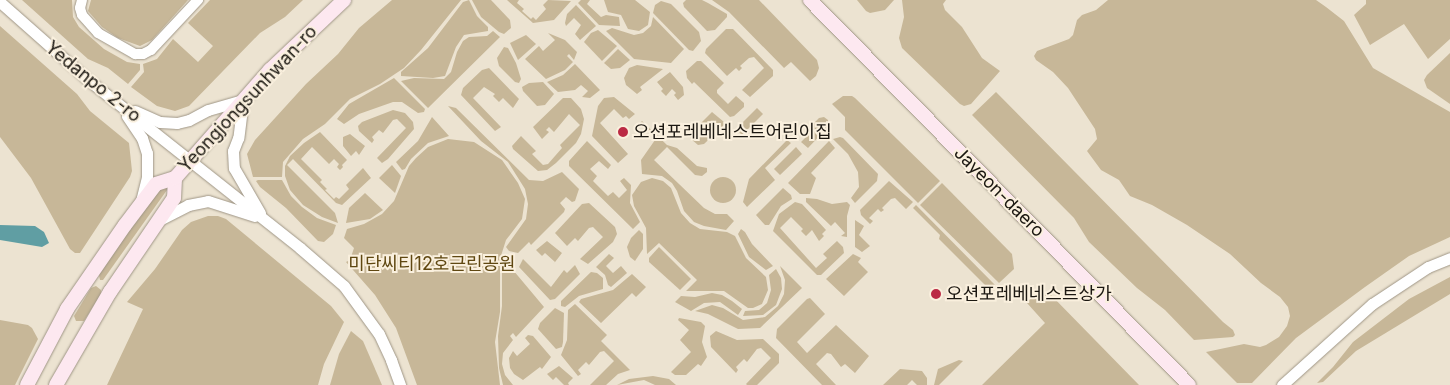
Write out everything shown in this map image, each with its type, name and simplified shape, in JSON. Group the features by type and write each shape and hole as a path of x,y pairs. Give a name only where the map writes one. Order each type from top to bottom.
{"main road":[{"name":"Yeongjongsunhwan-ro","path":"27,385 68,309 156,184 175,178 243,100 321,20 344,0"},
{"name":"Jayeon-daero","path":"810,0 1189,385"},
{"name":"Yeongjongsunhwan-ro","path":"56,385 110,292 174,198 175,178"}],"street":[{"path":"82,0 80,8 82,15 98,33 135,54 143,54 151,50 198,0"},
{"name":"Yedanpo 2-ro","path":"0,2 86,79 344,286 361,307 383,342 400,385"},
{"path":"120,105 160,122 176,123 189,120 208,110 243,100 238,138 232,151 234,168 264,220"},
{"path":"120,105 142,138 147,153 147,177 140,205"},
{"path":"159,220 188,205 208,201 264,220"},
{"path":"1282,385 1372,304 1428,267 1450,258"}],"green space":[{"path":"22,0 72,0 73,17 79,27 104,49 127,62 140,64 140,70 128,84 108,68 88,59"},
{"path":"91,0 188,0 152,40 140,46 118,38 102,27 88,11"},
{"path":"210,0 303,0 285,17 260,33 189,106 175,111 157,106 131,87 144,72 143,64 157,59 173,39 198,62 213,46 188,23"},
{"path":"392,0 461,0 404,68 380,84 350,99 325,124 303,139 283,162 282,177 253,177 247,154 255,140 306,84 338,54 359,28"},
{"path":"469,0 477,16 488,27 488,31 464,35 456,47 445,76 433,78 401,76 401,72 428,48 463,2"},
{"path":"472,0 491,0 510,20 511,28 504,34 499,32 481,17"},
{"path":"507,0 519,0 517,3 524,9 522,11 531,19 533,17 536,20 546,9 543,5 548,0 571,1 554,20 533,23"},
{"path":"581,0 590,0 587,4 601,17 606,15 619,17 620,26 599,25 578,3"},
{"path":"604,0 635,0 650,12 648,25 639,31 628,29 621,15 608,12"},
{"path":"686,0 702,0 727,14 727,17 715,30 707,31 684,7 683,3"},
{"path":"712,0 759,0 817,60 819,68 816,76 810,81 791,62 784,68 729,12"},
{"path":"857,0 894,0 885,10 870,13"},
{"path":"902,0 946,0 943,4 945,10 962,27 982,58 1000,71 971,104 964,106 960,104 902,48 899,38 904,17"},
{"path":"1108,0 1316,0 1344,21 1373,68 1450,112 1450,237 1409,256 1365,287 1296,338 1252,383 1237,383 1206,352 1244,344 1260,347 1266,345 1279,337 1287,326 1290,316 1288,307 1280,297 1261,283 1230,254 1187,225 1152,205 1130,196 1119,180 1101,170 1087,151 1097,139 1095,129 1068,88 1053,72 1036,60 1034,56 1037,51 1069,39 1073,35 1077,20 1082,15 1096,10"},
{"path":"1366,0 1450,0 1450,39 1428,59 1404,24 1370,45 1354,15 1366,4"},
{"path":"661,1 671,4 699,32 701,41 693,51 689,50 653,13 655,5"},
{"path":"576,5 596,26 580,40 575,34 581,25 574,18 566,26 565,23 567,14"},
{"path":"653,17 684,49 671,63 634,59 606,31 612,28 634,35 643,33 651,26"},
{"path":"0,26 77,94 90,111 129,143 132,171 130,177 80,253 75,253 70,249 31,178 0,137"},
{"path":"726,29 733,29 773,70 773,76 750,97 742,90 764,68 754,57 749,58 740,66 742,68 739,71 736,68 727,76 705,53 706,49"},
{"path":"598,30 617,46 602,61 584,42 591,33"},
{"path":"493,31 500,37 428,108 401,81 414,78 444,79 451,72 457,52 463,41 469,37 487,36"},
{"path":"548,33 565,40 577,52 574,60 569,54 567,56 573,62 565,70 546,79 525,59 539,46 543,51 555,40"},
{"path":"526,35 536,44 518,60 510,43"},
{"path":"504,47 508,48 516,63 521,79 519,83 515,82 499,66 497,58"},
{"path":"618,49 630,60 620,68 611,69 604,63"},
{"path":"1450,53 1450,104 1427,88 1424,80"},
{"path":"697,61 701,61 724,83 717,90 717,93 728,104 736,96 744,103 744,107 734,116 730,117 694,82 692,84 687,78 686,71"},
{"path":"575,64 600,90 590,98 582,97 588,91 581,85 575,90 558,92 547,82 563,75"},
{"path":"637,65 663,69 640,87 642,90 637,94 626,85 624,78 629,68"},
{"path":"489,68 519,99 513,108 503,98 499,102 493,96 495,94 484,87 473,98 501,127 495,131 461,95 463,88 482,70"},
{"path":"670,72 683,87 684,95 678,100 674,95 676,93 672,89 666,96 661,91 663,89 657,82"},
{"path":"394,78 425,109 424,112 418,113 402,102 393,102 359,114 344,124 337,119 349,104"},
{"path":"543,82 554,94 545,105 537,106 523,91 522,87 529,83"},
{"path":"996,92 1233,330 1235,335 1233,337 1194,340 1165,310 1137,288 1089,242 1074,218 972,115"},
{"path":"843,96 855,98 940,181 918,203 845,130 845,117 832,104"},
{"path":"614,97 635,114 629,119 626,116 623,118 614,109 600,123 628,154 618,163 592,136 598,106 604,98"},
{"path":"563,98 571,98 581,109 584,119 581,134 576,143 556,163 547,170 538,171 512,146 521,136 536,151 532,154 543,165 548,164 562,148 560,145 580,125 569,114 554,132 549,127 546,130 549,132 542,139 533,127"},
{"path":"448,106 456,108 529,180 543,181 562,172 579,189 575,201 572,202 566,197 560,203 565,209 564,212 531,245 529,242 518,253 509,251 506,247 526,219 528,204 525,189 508,162 481,141"},
{"path":"757,108 763,114 742,135 736,129"},
{"path":"393,110 405,113 413,122 414,129 388,159 382,163 377,158 406,128 397,119 393,120 383,133 379,130 372,137 374,140 372,143 359,131 358,126 362,122"},
{"path":"712,112 724,122 724,125 704,144 698,145 691,139 690,134"},
{"path":"432,117 449,136 428,143 402,170 396,162 418,141"},
{"path":"824,117 828,120 828,127 808,148 801,142 807,136 808,129 819,118"},
{"path":"642,121 667,145 677,148 697,166 707,168 707,172 702,176 695,175 667,147 654,160 704,208 715,214 727,214 734,221 726,230 694,222 684,211 672,183 662,176 642,174 641,160 655,140 640,123"},
{"path":"320,132 347,160 342,165 343,167 340,170 337,167 339,164 334,159 329,164 312,147 301,159 322,180 320,182 327,189 325,190 334,199 336,197 339,199 349,189 346,185 363,168 371,178 342,205 336,203 293,159 287,165 335,213 338,223 322,217 303,205 290,190 285,176 285,166 290,156"},
{"path":"350,134 365,146 359,155 356,151 351,156 343,146 343,137"},
{"path":"840,137 878,174 877,181 855,203 851,198 859,187 858,172 848,154 833,139"},
{"name":"미단씨티12호근린공원","path":"448,139 474,142 502,160 518,183 525,199 522,219 506,240 500,259 500,312 495,342 500,385 417,385 396,328 375,295 346,262 350,260 354,248 344,238 347,229 364,224 382,214 394,201 409,166 416,158 428,147"},
{"path":"787,140 791,143 765,168 775,180 747,207 743,202 749,179"},
{"path":"587,141 611,165 608,169 599,161 590,169 597,176 593,181 608,196 613,192 619,198 627,190 620,181 624,178 631,185 630,203 640,222 633,229 569,166 569,161"},
{"path":"829,141 835,148 811,173 816,178 810,194 800,194 788,183"},
{"path":"796,147 802,154 780,175 774,169"},
{"path":"392,165 401,176 395,193 379,178"},
{"path":"723,177 732,181 736,190 732,199 723,203 714,199 710,190 714,181"},
{"path":"652,178 663,181 671,188 681,213 690,223 700,229 727,232 735,236 746,258 766,277 768,290 762,304 748,308 724,291 686,291 697,280 659,243 647,254 646,228 634,206 632,195 641,182"},
{"path":"282,180 291,196 302,207 317,218 336,225 333,234 324,242 318,241 286,208 260,187 256,181"},
{"path":"889,181 913,202 906,209 895,198 891,199 882,208 884,210 881,212 878,209 869,218 873,221 870,224 861,215 860,210"},
{"path":"942,183 1012,254 1014,269 999,283 920,205"},
{"path":"164,185 168,188 167,190 103,280 100,280 99,275 134,223"},
{"path":"783,188 791,195 792,199 781,206 769,225 765,225 756,215"},
{"path":"365,193 383,210 370,219 346,223 349,208"},
{"path":"806,198 832,204 847,202 850,205 847,216 847,237 841,236 845,233 835,222 831,226 806,202"},
{"path":"795,202 802,204 826,230 822,234 824,236 819,241 812,230 806,236 801,231 803,229 791,217 780,228 816,268 827,258 823,254 837,241 843,247 844,253 821,275 817,275 773,231 779,214"},
{"path":"589,203 615,227 617,234 613,242 588,264 580,259 603,237 593,227 589,228 578,241 575,238 567,246 555,233 582,204"},
{"path":"916,205 996,286 991,291 939,239 940,235 913,208"},
{"path":"208,216 218,216 226,219 331,306 344,322 324,364 318,385 107,385 143,309 127,302 155,269 182,230 191,222"},
{"path":"855,220 864,226 859,235 870,246 862,252 855,247"},
{"path":"741,229 773,266 766,270 749,257 738,234"},
{"path":"639,230 643,234 643,249 635,261 630,257 627,247 631,238"},
{"path":"547,241 562,253 552,266 555,262 545,253 542,256 536,250"},
{"path":"659,247 691,279 680,290 649,262 649,258"},
{"path":"609,254 614,258 606,266 613,273 621,266 627,273 611,287 608,285 605,275 596,267"},
{"path":"853,254 861,258 858,262 868,272 844,296 826,279"},
{"path":"523,259 551,287 564,270 567,273 575,265 580,274 555,299 550,300 519,267"},
{"path":"504,263 508,264 544,307 516,337 513,333 510,336 513,340 503,353 502,364 505,375 513,385 503,385 499,368 498,336 502,306 502,266"},
{"path":"780,266 802,288 760,328 738,329 708,314 695,311 712,305 723,308 743,320 765,317 778,306 784,294 785,280"},
{"path":"776,269 781,278 782,289 776,305 763,315 743,316 745,311 759,310 767,303 771,290 769,275"},
{"path":"591,272 597,273 603,278 603,289 579,296 565,307 561,306 561,301"},
{"path":"632,274 646,287 636,297 632,293 601,323 579,302 581,299 613,290"},
{"path":"1450,277 1450,294 1356,351 1323,382 1317,383 1353,342 1409,299"},
{"path":"96,286 101,290 101,294 84,321 76,321 74,316 91,288"},
{"path":"712,293 722,295 742,309 738,315 720,302 704,303 691,311 675,302 681,296 695,297"},
{"path":"1035,293 1049,293 1139,385 982,385 1045,323 1027,303"},
{"path":"810,298 825,314 797,342 807,353 836,325 869,356 855,373 845,364 841,367 831,354 827,353 816,364 836,385 822,385 776,338 777,329"},
{"path":"575,304 607,335 601,341 630,370 618,374 606,385 590,385 614,361 604,351 600,352 589,365 586,362 578,370 581,374 578,376 561,355 567,340 568,310"},
{"path":"555,308 564,313 562,347 556,349 538,329 540,323"},
{"path":"679,318 701,322 705,326 702,342 707,357 701,366 698,364 686,375 675,375 671,372 691,352 680,340 689,330 678,320"},
{"path":"0,320 28,325 32,328 38,339 15,385 0,385"},
{"path":"351,331 363,341 382,385 330,385 339,354"},
{"path":"716,331 737,340 763,339 779,354 779,363 757,385 747,385 771,358 761,348 757,349 747,362 744,359 736,367 738,370 736,373 711,347 710,336"},
{"path":"528,335 533,336 551,357 542,369 540,367 523,380 514,374 510,368 509,358 513,351 517,356 530,344 525,338"},
{"path":"959,360 963,361 939,385 934,385 938,369"},
{"path":"559,366 573,378 568,383 569,385 564,385 556,377 553,380 547,374"},
{"path":"900,369 922,371 927,378 927,385 917,385 912,380 907,385 883,385"},
{"path":"653,376 669,379 676,385 655,385 644,380 617,385 629,379"}],"water":[{"path":"0,225 35,226 44,232 49,243 42,247 0,240"}],"place":[{"name":"오션포레베네스트어린이집","path":"623,132"},
{"name":"오션포레베네스트상가","path":"936,294"}]}
